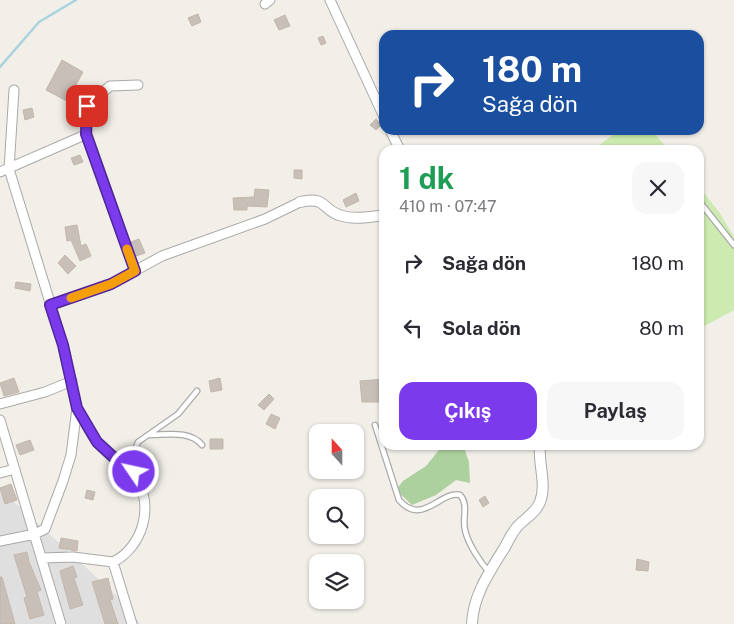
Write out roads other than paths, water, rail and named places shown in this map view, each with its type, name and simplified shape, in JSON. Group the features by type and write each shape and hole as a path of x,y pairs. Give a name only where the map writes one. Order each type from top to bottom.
{"street":[{"path":"330,0 379,105"},
{"path":"135,271 86,134 87,106 110,86 138,85"},
{"path":"0,541 34,534 45,529 63,481 70,455 77,408 72,381 50,305 4,171 14,90"},
{"path":"4,171 86,134"},
{"path":"50,305 111,284 162,256 265,219 300,202 318,201 334,213 347,217 379,215"},
{"path":"0,404 45,392 72,381"},
{"path":"42,558 74,557 113,562 134,544 139,536 144,520 142,491 133,475 97,442 77,408"},
{"path":"0,420 61,624"},
{"path":"472,624 475,604 489,572 516,528 534,512 539,503 542,495 540,450"},
{"path":"0,473 15,469"},
{"path":"113,562 132,624"}],"lane":[{"path":"704,207 734,245"},
{"path":"133,475 136,447 142,438 178,414 197,391"},
{"path":"375,425 379,438"},
{"path":"148,435 190,436 197,439 202,445"},
{"path":"383,450 399,500 406,506 420,509 429,508 452,495 460,495 464,502 466,535 484,567 489,572"}],"waterway":[{"path":"0,67 39,22 76,0"}]}
